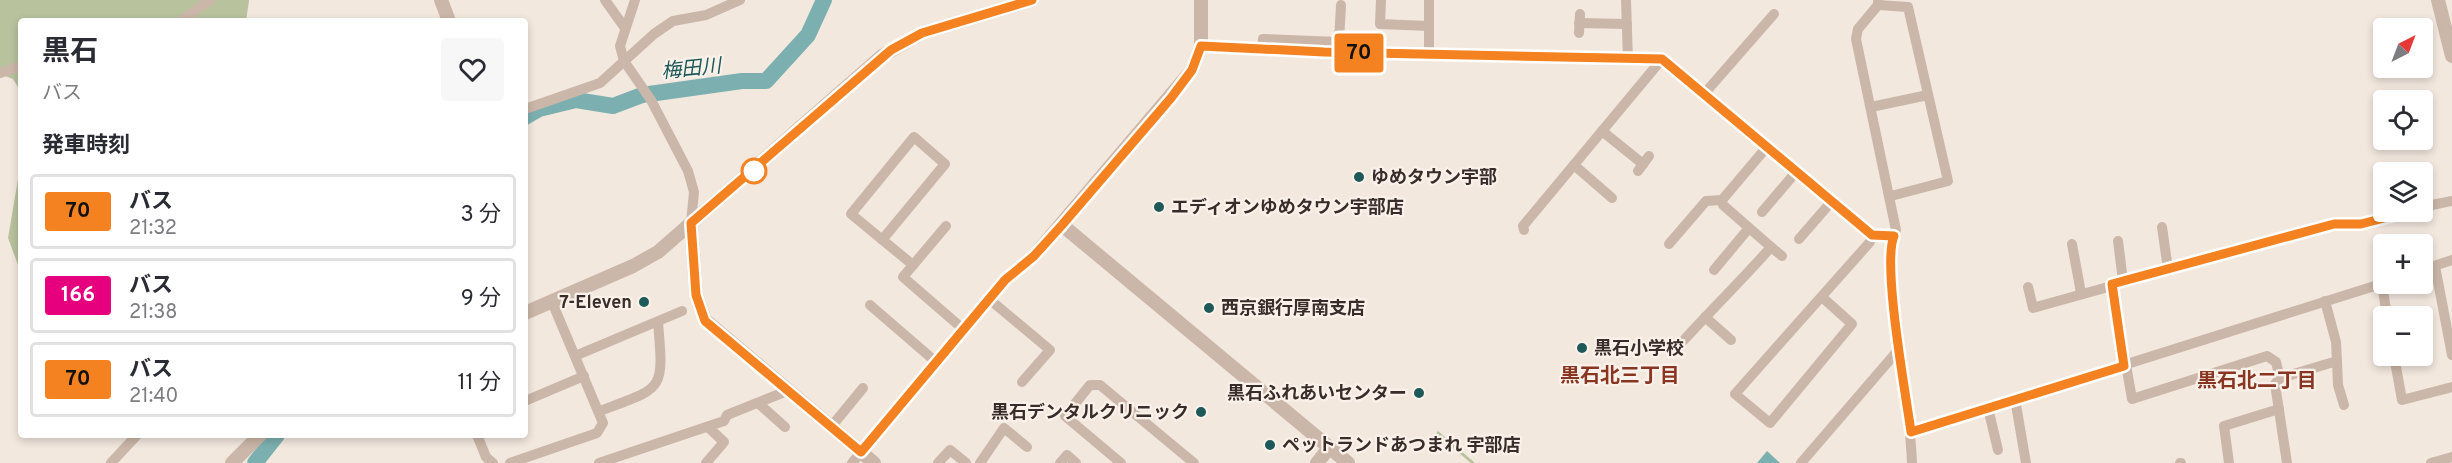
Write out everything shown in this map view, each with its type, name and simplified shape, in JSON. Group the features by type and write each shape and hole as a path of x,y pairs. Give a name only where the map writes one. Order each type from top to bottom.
{"street":[{"path":"185,18 210,0"},
{"path":"441,0 448,18"},
{"path":"605,0 625,28"},
{"path":"635,0 620,46 624,61 648,96 688,171 694,192 691,223 696,295 705,321 874,463"},
{"path":"528,108 600,83 654,34 673,21 706,15 740,0"},
{"path":"528,312 647,258 691,223 891,50 922,33 1032,0"},
{"path":"852,463 1005,280 1034,256 1062,225 1181,85 1192,70 1201,46 1201,0"},
{"path":"1381,0 1380,24 1429,26"},
{"path":"1429,0 1429,55"},
{"path":"1626,0 1628,60"},
{"path":"2438,0 2452,56"},
{"path":"1891,196 1948,181 1908,7 1878,2 1858,29 1856,39 1891,196 1896,230 1891,243 1892,279 1911,432 1912,463"},
{"path":"1262,48 1263,39 1339,42 1341,5"},
{"path":"1704,94 1774,14"},
{"path":"1579,23 1627,24"},
{"path":"1201,46 1429,55 1662,59 1872,235 1894,236"},
{"path":"1524,230 1523,226 1662,59"},
{"path":"0,73 18,67"},
{"path":"1871,107 1928,95"},
{"path":"1602,131 1643,163"},
{"path":"882,240 945,164 914,137 851,214 882,240 913,265"},
{"path":"1670,244 1706,201 1722,200 1766,148"},
{"path":"1574,165 1612,198"},
{"path":"1762,212 1797,172"},
{"path":"1722,200 1723,205 1782,256"},
{"path":"1799,239 1832,201"},
{"path":"2433,205 2452,201"},
{"path":"2028,287 2033,308 2168,268 2334,224 2361,224 2373,221"},
{"path":"1062,225 1348,463"},
{"path":"946,226 903,277 963,329"},
{"path":"2162,227 2168,268"},
{"path":"1714,270 1749,228"},
{"path":"1822,297 1852,324 1770,423 1736,394 1870,242 1872,235"},
{"path":"2118,242 2123,281"},
{"path":"2072,244 2080,293"},
{"path":"1684,340 1727,298 1772,247"},
{"path":"2452,260 2435,266 2452,355"},
{"path":"2112,284 2124,366 2132,399 2267,356 2276,362 2280,378"},
{"path":"1911,432 2373,286"},
{"path":"989,299 1050,350 1022,382"},
{"path":"2325,301 2336,342 2338,385 2343,405"},
{"path":"510,463 597,433 603,423 600,411 552,302"},
{"path":"870,305 936,362"},
{"path":"575,356 682,311"},
{"path":"1705,317 1731,340"},
{"path":"600,411 647,393 654,386 661,368 658,322"},
{"path":"1801,463 1900,348"},
{"path":"2287,463 2275,384 2280,378 2337,362"},
{"path":"2396,366 2402,400 2452,387"},
{"path":"528,400 584,376"},
{"path":"1121,463 1065,416 1090,385 1100,384 1194,463"},
{"path":"831,427 863,388"},
{"path":"599,463 618,460 724,421 727,415 787,391"},
{"path":"2015,399 2026,463"},
{"path":"758,403 785,427"},
{"path":"1988,408 1998,450"},
{"path":"2229,463 2224,426 2278,409"},
{"path":"706,463 724,442 708,427"},
{"path":"980,463 1004,428 1027,447"},
{"path":"111,463 133,438"},
{"path":"232,463 257,438"},
{"path":"478,438 486,457 493,463"},
{"path":"1317,463 1329,448"},
{"path":"938,463 950,450 966,463"},
{"path":"1060,463 1067,455 1076,463"},
{"path":"2431,463 2452,457"}],"green space":[{"path":"0,0 249,0 246,18 18,18 18,87 13,79 0,74"},
{"path":"18,180 18,265 8,238"},
{"path":"1438,431 1475,463 1471,463 1436,434"}],"water":[{"path":"1767,451 1780,463 1757,463"}],"waterway":[{"name":"梅田川","path":"528,115 539,109 576,100 613,106 642,95 742,81 766,81 808,35 824,0"},
{"name":"梅田川","path":"255,463 275,438"}],"bus line":[{"name":"70","path":"1032,0 922,33 906,40 882,56 691,223 696,295 705,321 861,452 1005,280 1034,256 1171,98 1192,70 1201,46 1303,52 1662,59 1872,235 1894,236 1891,243 1892,279 1911,432 2124,366 2125,360 2112,284 2334,224 2361,224 2373,221"}],"place":[{"name":"ゆめタウン宇部","path":"1359,177"},
{"name":"エディオンゆめタウン宇部店","path":"1159,207"},
{"name":"7-Eleven","path":"644,302"},
{"name":"西京銀行厚南支店","path":"1209,308"},
{"name":"黒石小学校","path":"1582,348"},
{"name":"黒石ふれあいセンター","path":"1419,393"},
{"name":"黒石デンタルクリニック","path":"1201,412"},
{"name":"ペットランドあつまれ 宇部店","path":"1270,445"}],"district":[{"name":"黒石北三丁目","path":"1620,375"},
{"name":"黒石北二丁目","path":"2257,380"}]}
